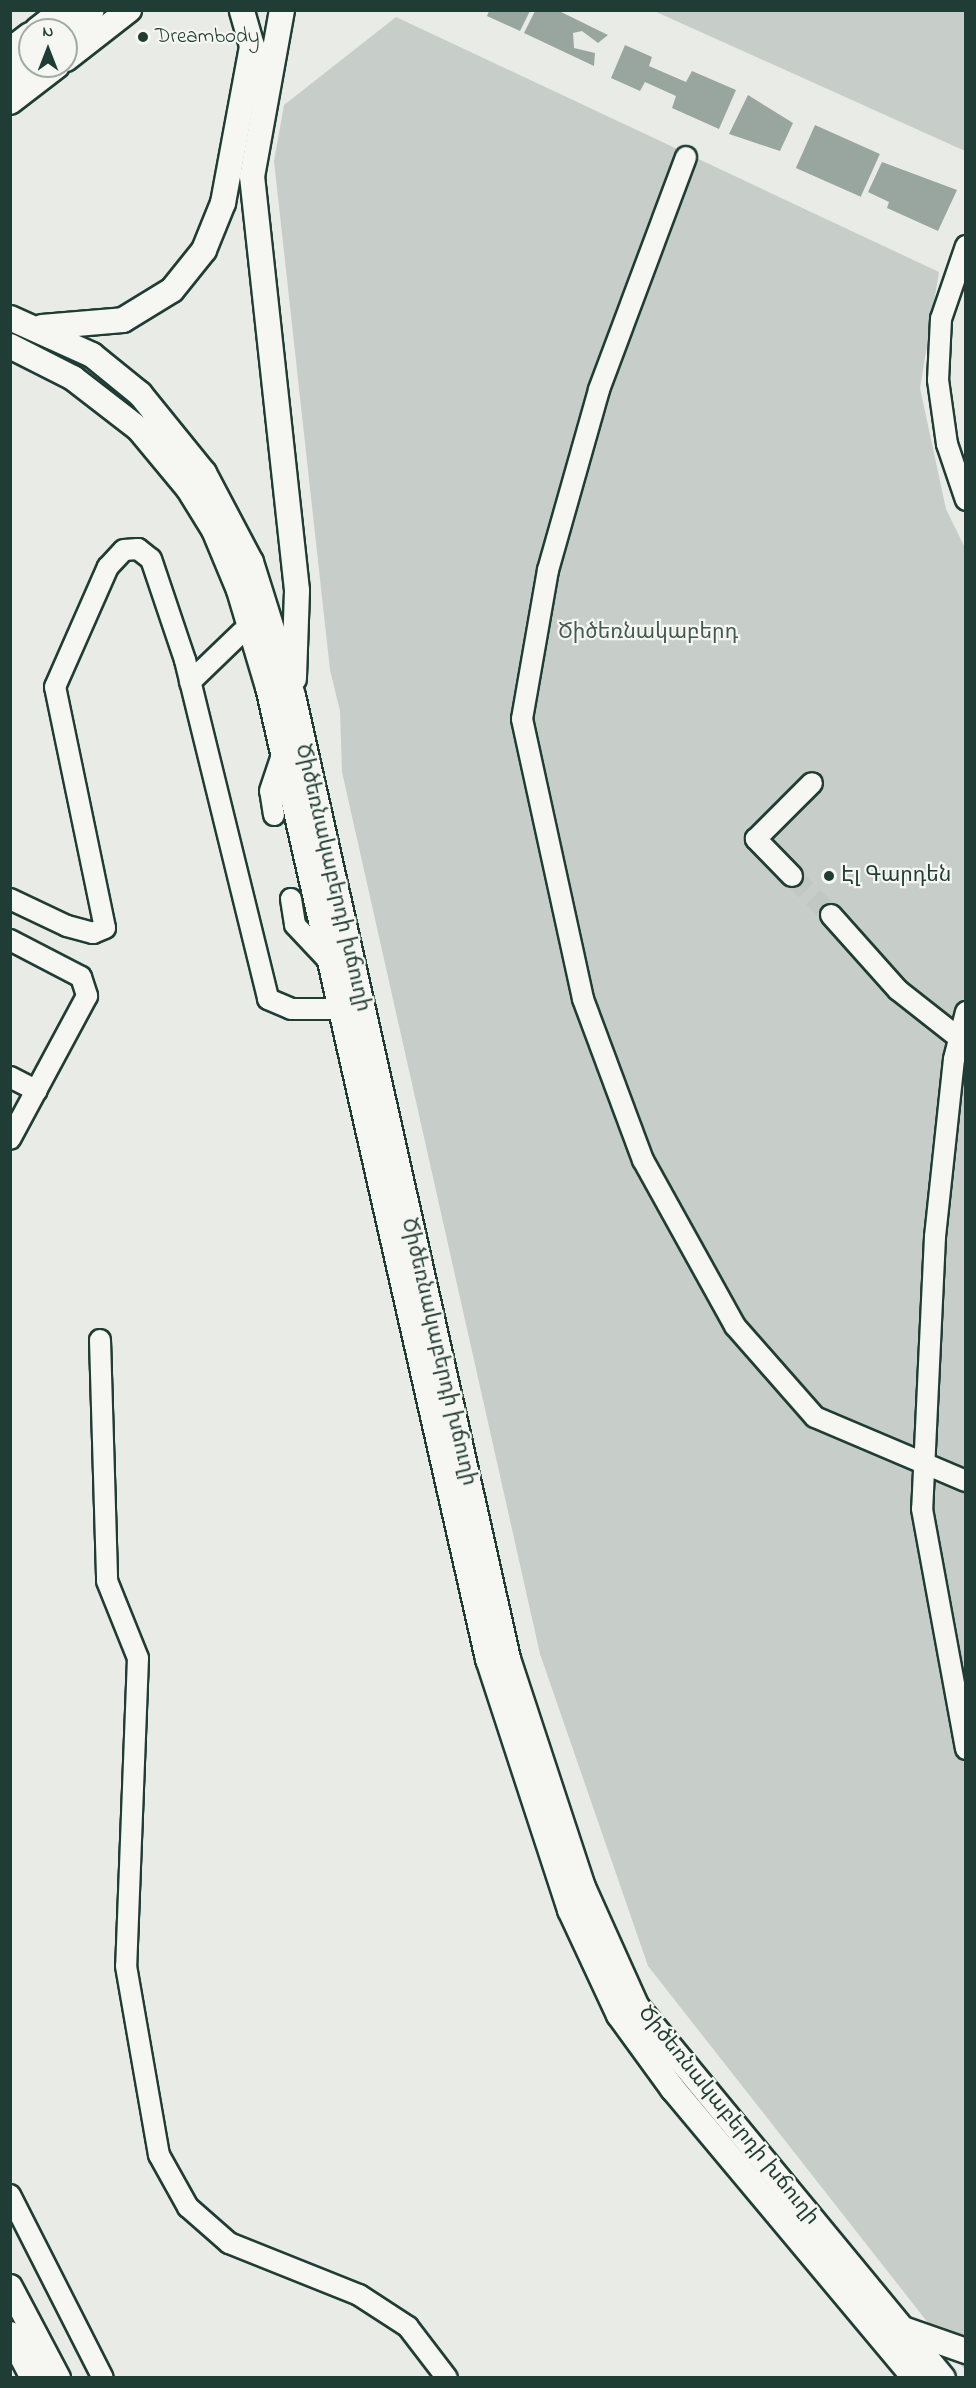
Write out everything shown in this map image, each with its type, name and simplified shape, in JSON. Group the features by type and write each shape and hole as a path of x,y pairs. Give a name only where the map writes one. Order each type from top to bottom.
{"main road":[{"path":"78,21 92,10"},
{"path":"78,50 129,10"},
{"path":"36,327 123,320 172,290 204,250 223,203 252,46 250,25 242,10"},
{"path":"282,10 252,176 297,591 293,696"},
{"path":"10,102 41,78"},
{"name":"Ծիծեռնակաբերդի խճուղի","path":"10,318 36,327 117,373 204,473 251,561 293,696 508,1659 583,1887 637,2007 943,2378"},
{"name":"Ծիծեռնակաբերդի խճուղի","path":"10,346 111,404 188,488 213,530 239,590 283,752 488,1659 570,1910 619,2015 673,2089 915,2378"},
{"path":"10,2287 58,2378"},
{"path":"902,2328 966,2351"},
{"path":"10,2334 33,2378"}],"street":[{"path":"686,157 599,390 548,570 522,719 583,999 643,1160 735,1326 815,1417 923,1466 966,1481"},
{"path":"966,246 941,319 938,380 947,444 966,500"},
{"path":"10,899 67,926 93,933 105,928 55,687 108,567 124,550 138,549 151,559 190,682 268,999 291,1009 341,1009"},
{"path":"190,682 242,632"},
{"path":"274,815 270,791 283,752"},
{"path":"792,876 756,840 812,783"},
{"path":"291,899 296,925 330,962"},
{"path":"831,915 898,990 959,1038"},
{"path":"10,940 81,978 87,996 10,1139"},
{"path":"966,1012 959,1038 935,1237 923,1466 931,1566 966,1749"},
{"path":"10,1077 37,1091"},
{"path":"100,1340 107,1581 138,1658 126,1966 159,2155 188,2207 229,2243 359,2295 408,2327 447,2378"},
{"path":"10,2195 103,2378"}],"green space":[{"path":"654,11 965,11 965,151"},
{"name":"Ծիծեռնակաբերդ","path":"396,17 939,272 920,388 946,509 966,550 965,2370 648,1966 540,1654 342,772 340,711 330,670 274,161 284,105"}],"shaded area":[{"path":"489,10 530,11 520,31 487,16"},
{"path":"557,10 608,35 598,43 582,31 573,33 574,48 595,53 594,66 524,33 535,11"},
{"path":"625,45 652,57 649,66 686,82 692,71 736,90 719,129 672,108 676,96 645,82 640,91 611,78"},
{"path":"748,95 793,123 780,151 729,134"},
{"path":"815,125 880,154 861,197 796,168"},
{"path":"882,162 957,190 938,231 887,208 889,202 868,192"}],"tunnel":[{"path":"792,876 831,915"}],"place":[{"name":"Dreambody","path":"143,37"},
{"name":"Էլ Գարդեն","path":"829,876"}]}
